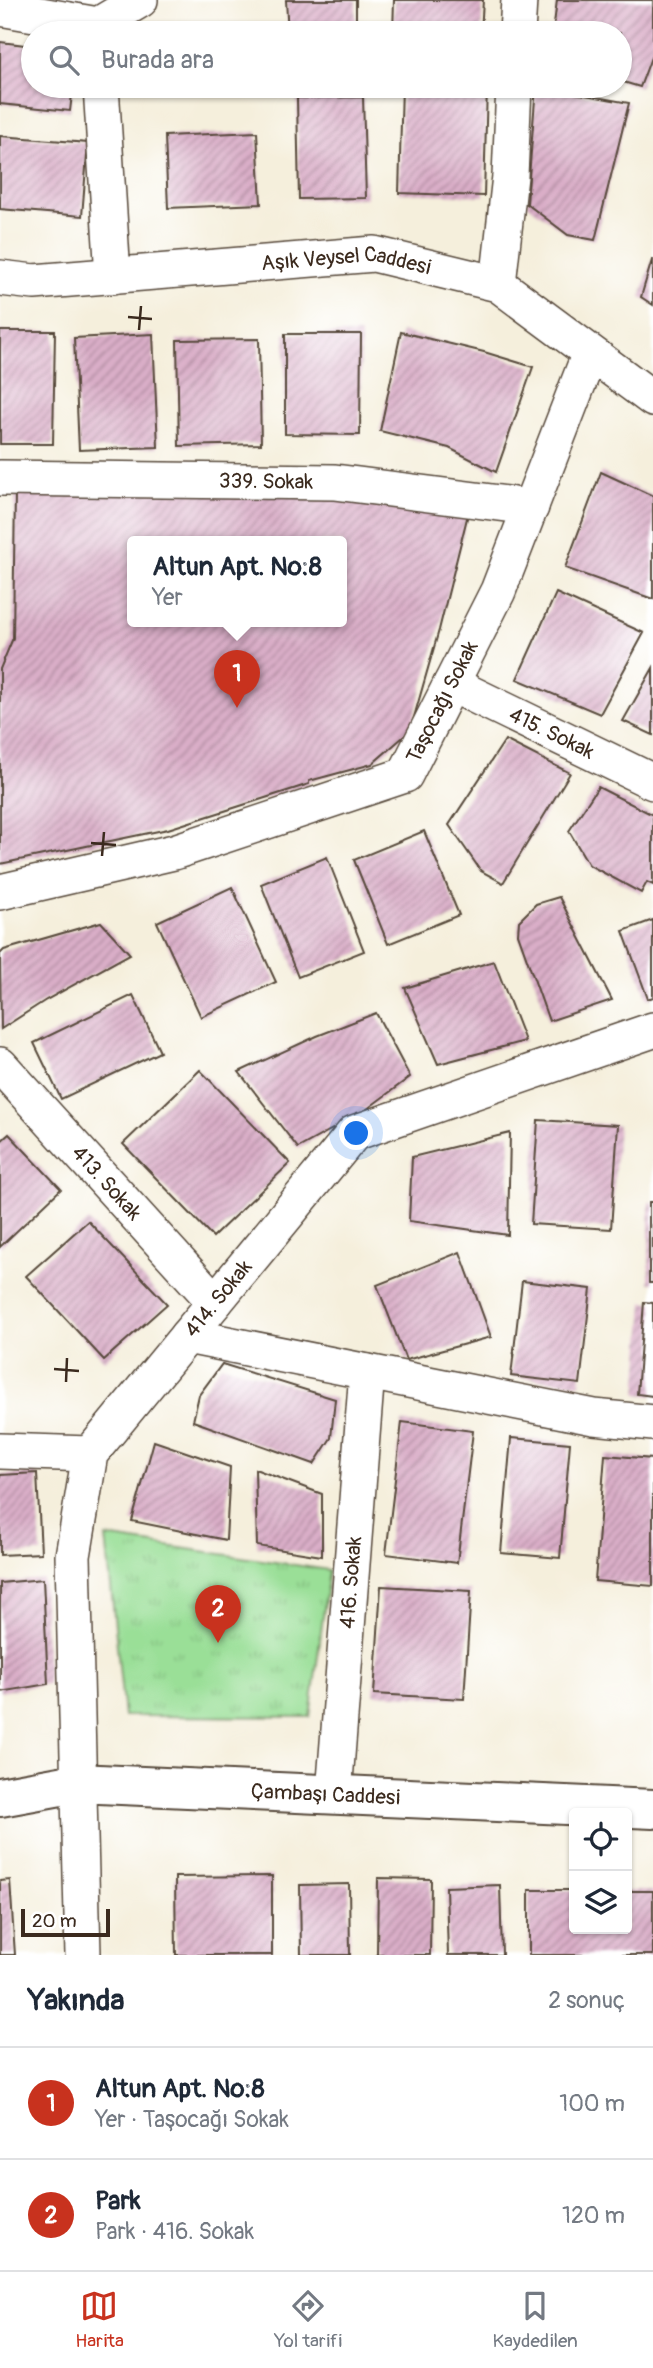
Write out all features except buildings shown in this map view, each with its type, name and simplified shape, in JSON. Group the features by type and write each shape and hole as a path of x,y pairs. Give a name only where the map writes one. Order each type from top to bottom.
{"main road":[{"name":"Çambaşı Caddesi","path":"0,1797 77,1783 653,1809"}],"street":[{"path":"110,21 141,0"},
{"path":"518,21 519,0"},
{"path":"0,8 61,21"},
{"path":"103,98 113,276"},
{"path":"498,284 510,176 513,98"},
{"name":"Aşık Veysel Caddesi","path":"0,278 34,282 374,254 498,284 653,399"},
{"name":"Taşocağı Sokak","path":"0,892 174,852 405,775 498,591 590,353"},
{"name":"339. Sokak","path":"0,478 335,482 531,507"},
{"name":"415. Sokak","path":"450,684 653,782"},
{"name":"414. Sokak","path":"83,1955 73,1556 90,1454 354,1133 653,1030"},
{"name":"413. Sokak","path":"0,1065 215,1302"},
{"path":"187,1336 594,1417 653,1423"},
{"name":"416. Sokak","path":"334,1794 367,1372"},
{"path":"0,1451 90,1454"}],"green space":[{"path":"106,1537 329,1570 310,1717 124,1716"}],"place":[{"name":"Altun Apt. No:8","path":"237,708"},
{"name":"Park","path":"218,1643"}]}
